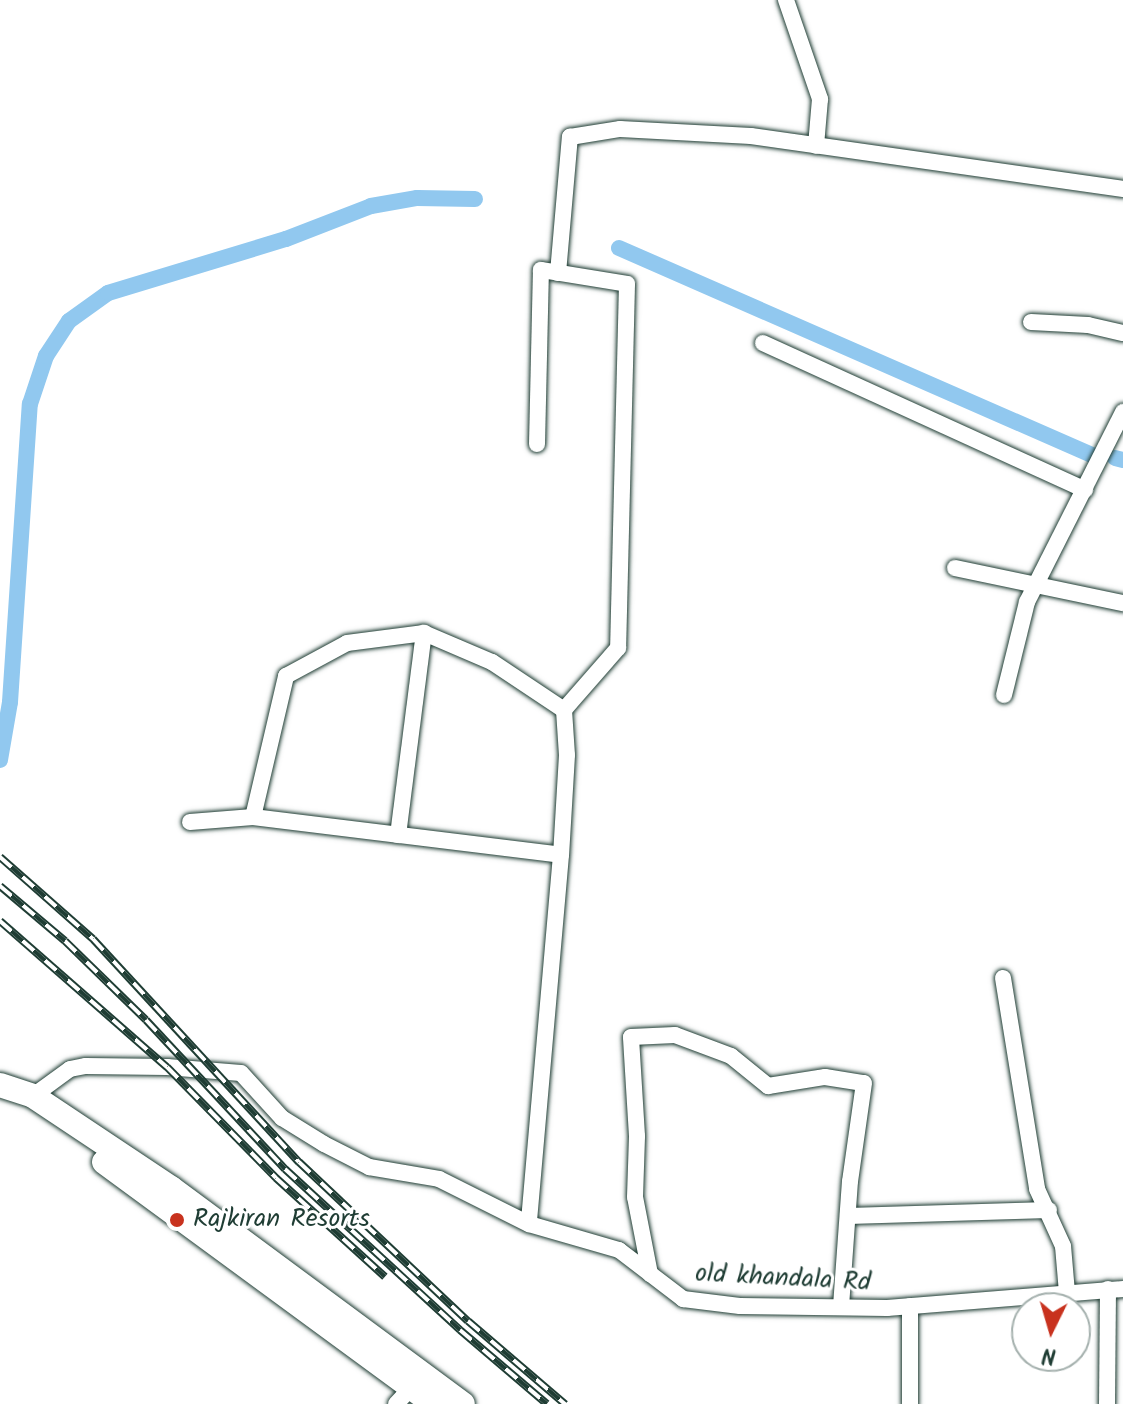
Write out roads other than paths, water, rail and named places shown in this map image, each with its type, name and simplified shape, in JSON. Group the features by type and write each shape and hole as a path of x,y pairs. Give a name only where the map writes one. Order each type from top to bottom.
{"highway":[{"path":"0,1085 33,1096 171,1188 463,1404"},
{"path":"0,1099 24,1108 81,1145 404,1396 434,1404"}],"street":[{"path":"786,0 820,99 816,146"},
{"path":"558,273 570,137 620,129 751,136 1123,189"},
{"path":"529,1224 561,855 567,755 564,710 618,648 627,284 541,270 537,444"},
{"path":"1031,322 1088,325 1123,333"},
{"path":"763,343 1085,490"},
{"path":"1004,695 1027,602 1123,412"},
{"path":"955,568 1123,603"},
{"path":"253,817 286,676 347,643 424,633 492,662 564,710"},
{"path":"398,835 424,633"},
{"path":"190,822 253,817 561,855"},
{"path":"1003,978 1037,1189 1063,1246 1067,1292"},
{"path":"650,1274 635,1197 637,1136 631,1037 675,1035 731,1056 768,1086 825,1077 864,1083 841,1307"},
{"name":"old khandala Rd","path":"33,1096 70,1069 86,1066 167,1067 241,1073 282,1118 324,1144 369,1167 439,1179 529,1224 619,1250 683,1299 740,1306 841,1307 910,1306 1011,1298"},
{"path":"848,1216 1049,1210"},
{"path":"1107,1404 1115,1289"},
{"name":"old khandala Rd","path":"1079,1292 1115,1289"},
{"path":"910,1306 910,1404"}],"waterway":[{"path":"0,760 10,702 30,404 46,356 69,321 108,293 286,239 371,206 417,198 475,199"},
{"path":"619,248 1094,456"},
{"path":"1115,458 1123,460"}],"railway":[{"path":"0,857 93,939 299,1162 468,1321 565,1404"},
{"path":"0,886 65,941 146,1020 285,1169 460,1330 547,1404"},
{"path":"0,921 167,1067 276,1178 385,1277"}],"place":[{"name":"Rajkiran Resorts","path":"177,1220"}]}
